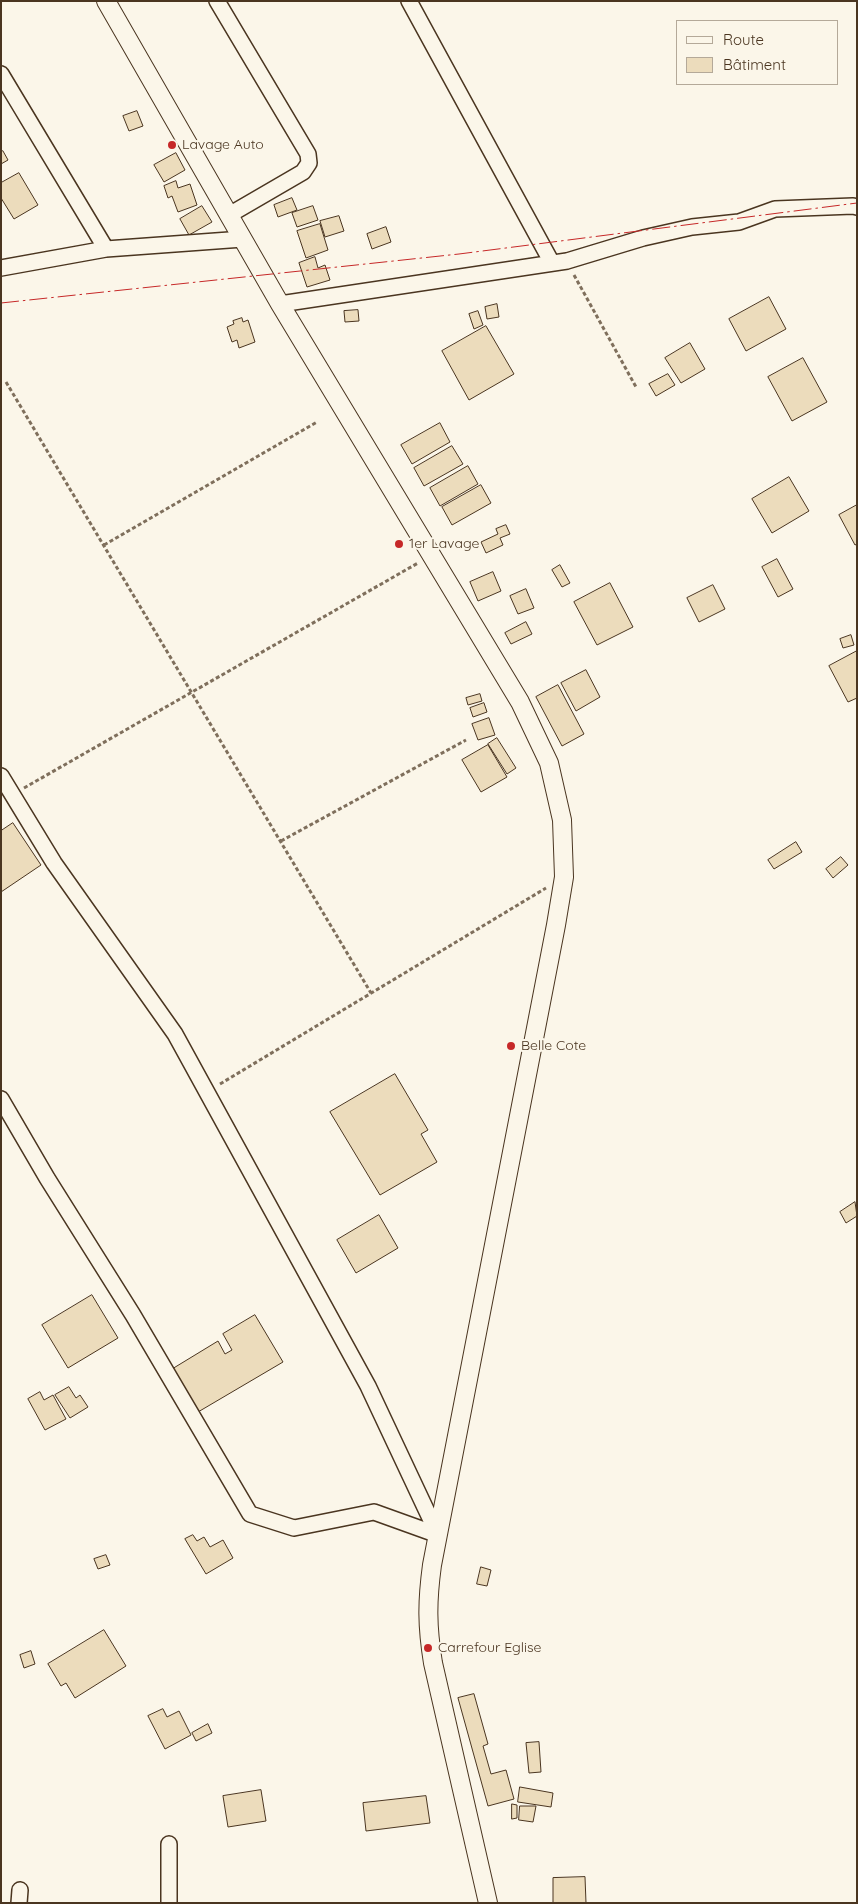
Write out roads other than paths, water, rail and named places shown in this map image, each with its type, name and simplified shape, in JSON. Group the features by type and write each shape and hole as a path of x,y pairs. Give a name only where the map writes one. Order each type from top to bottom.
{"street":[{"path":"106,1 280,304 520,702 549,763 562,820 564,877 432,1565 427,1604 428,1633 435,1672 488,1903"},
{"path":"217,1 308,154 310,164 303,172 229,215"},
{"path":"409,1 559,262"},
{"path":"1,74 106,249"},
{"path":"280,304 559,262 651,236 739,222 775,209 857,207"},
{"path":"1,268 106,249 243,239"},
{"path":"1,776 54,863 175,1034 368,1386 438,1535"},
{"path":"1,1099 47,1178 133,1315 250,1514 294,1528 374,1512 438,1535"},
{"path":"169,1844 169,1903"}],"place":[{"name":"Lavage Auto","path":"172,145"},
{"name":"1er Lavage","path":"399,544"},
{"name":"Belle Cote","path":"511,1046"},
{"name":"Carrefour Eglise","path":"428,1648"}]}
